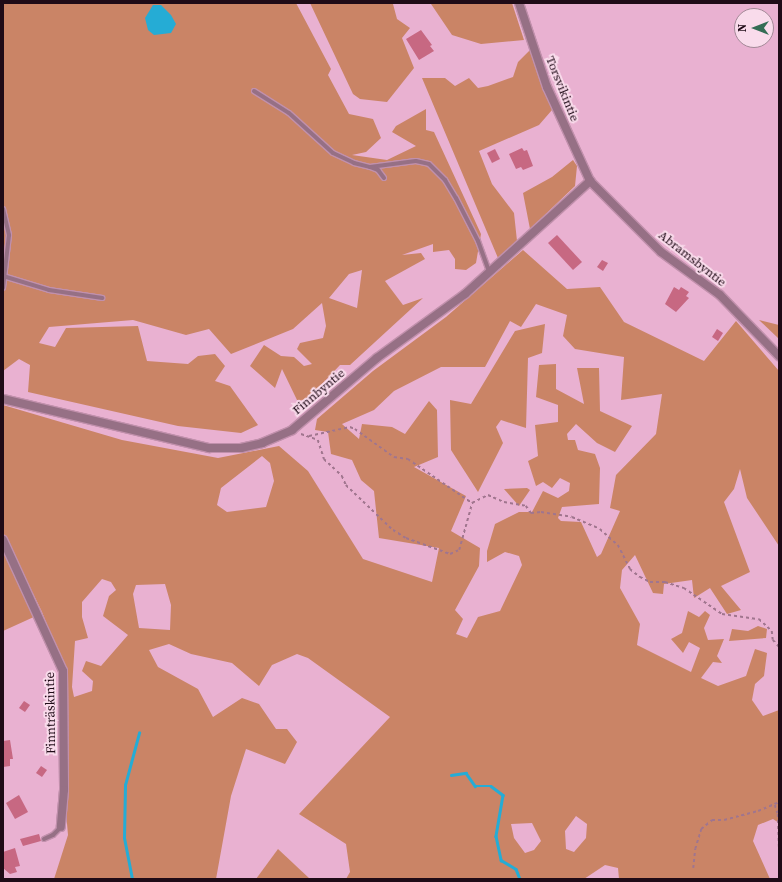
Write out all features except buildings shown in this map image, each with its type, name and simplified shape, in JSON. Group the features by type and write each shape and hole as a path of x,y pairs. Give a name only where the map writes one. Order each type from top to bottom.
{"street":[{"name":"Torsvikintie","path":"519,3 547,87 590,181"},
{"name":"Finnbyntie","path":"3,399 209,448 241,448 262,443 292,430 377,358 465,294 590,181"},
{"name":"Abramsbyntie","path":"590,181 662,252 720,295 779,356"},
{"name":"Finnträskintie","path":"3,540 63,671 64,790 61,827"}],"lane":[{"path":"254,91 289,113 333,153 361,166 370,167 416,161 429,164 445,180 470,224 489,273"},
{"path":"370,167 378,170 384,178"},
{"path":"3,209 9,235 3,288"},
{"path":"5,276 49,290 102,298"},
{"path":"44,839 53,835 61,827"}],"path":[{"path":"307,436 350,427 355,428 394,457 408,459 472,503"},
{"path":"292,430 318,440 324,458 342,476 346,485 392,530 417,543 450,554 459,550 472,503 488,495 504,502 526,506 531,513 541,512 572,517 600,529 618,545 630,569 640,577 650,582 664,582 684,588 722,614 759,619 772,632 773,640 779,647"},
{"path":"693,868 695,849 701,829 712,820 724,820 774,805 779,802"},
{"path":"774,805 778,814 779,847"}],"shaded area":[{"path":"3,3 296,3 331,69 328,75 349,114 373,119 381,138 366,152 352,155 387,160 416,146 392,132 396,126 426,109 426,130 434,132 481,234 476,263 466,270 455,269 455,259 449,250 433,252 433,244 402,255 421,253 425,259 385,281 403,305 423,298 350,365 340,365 306,401 297,400 282,369 275,388 250,366 264,345 281,356 294,357 304,366 312,364 297,349 300,343 323,338 326,326 322,303 293,329 231,354 209,329 186,335 133,320 49,327 39,343 55,347 66,328 138,326 147,361 188,364 198,356 215,354 225,366 215,381 230,386 258,425 241,433 178,426 28,392 30,365 19,359 3,371","holes":["362,270 357,308 329,298 349,274"]},
{"path":"310,3 512,3 524,40 481,44 452,35 431,4 393,4 397,19 410,28 402,38 414,68 387,102 360,99 353,94"},
{"path":"531,49 552,110 539,125 479,151 492,184 514,213 517,241 498,258 422,78 445,78 455,86 469,78 478,88 488,86 513,77 518,62"},
{"path":"573,160 577,166 575,186 530,229 523,193 552,177"},
{"path":"523,250 567,289 600,287 624,322 704,361 736,321 779,371 779,546 747,498 740,469 734,489 724,502 750,572 721,586 741,610 727,614 710,588 694,598 692,580 664,584 663,594 653,593 635,555 622,570 620,588 640,624 637,645 691,672 700,648 689,642 683,653 671,639 682,633 688,611 699,617 705,611 710,615 704,628 708,640 724,639 717,656 722,663 713,662 701,678 718,686 746,676 755,649 767,653 764,676 755,684 752,700 763,716 779,710 779,823 773,819 758,825 753,841 770,879 619,879 618,868 605,865 584,879 346,879 350,872 346,844 299,814 390,717 308,658 297,654 272,665 259,686 232,663 191,654 169,644 149,650 158,667 198,689 213,717 242,698 259,704 276,729 287,729 297,742 285,764 246,749 231,796 216,879 54,879 68,835 66,812 66,673 42,612 3,532 3,405 122,440 218,458 279,446 308,471 363,559 432,582 439,548 379,538 374,491 361,480 352,460 331,454 328,432 315,430 317,419 373,371 446,317","holes":["536,304 567,315 563,336 575,349 624,357 621,400 662,394 656,434 616,475 610,508 620,511 601,554 597,557 581,522 561,521 558,518 562,507 599,504 600,468 595,454 578,450 575,440 568,440 567,434 576,424 597,443 615,452 632,426 600,411 599,368 577,368 584,404 556,389 556,364 539,365 536,397 558,405 558,422 535,425 538,456 528,461 536,486 543,482 552,488 560,478 570,483 569,491 558,498 543,491 532,512 519,512 495,524 487,551 487,562 505,552 519,556 522,565 500,611 478,617 467,638 456,634 463,619 455,610 479,566 480,548 451,531 466,496 414,467 438,457 437,410 429,401 405,434 392,427 362,424 359,439 342,424 374,410 394,391 441,367 485,367 510,321 521,327","262,456 270,463 274,481 266,507 227,512 217,505 221,488","102,579 111,582 116,590 109,596 103,616 128,635 101,666 86,661 82,671 93,681 92,691 74,697 72,687 75,641 88,638 82,617 82,602","165,584 171,605 170,630 139,628 133,594 136,585","576,816 587,824 586,838 574,852 566,849 565,831","532,823 541,841 534,850 525,853 514,838 511,824"]},
{"path":"759,320 779,325 779,339"},
{"path":"545,324 542,353 528,358 526,428 501,420 496,427 503,443 478,492 451,450 450,400 471,404 515,331"},
{"path":"527,488 530,490 519,506 504,489"},
{"path":"3,551 36,616 3,631"},
{"path":"758,626 767,629 766,638 729,641 732,629 748,631"},
{"path":"278,849 310,879 256,879"}],"water":[{"path":"153,5 161,5 171,15 176,24 171,33 154,35 148,30 145,18"}],"waterway":[{"path":"132,879 124,838 125,785 139,733"},
{"path":"451,775 466,773 475,786 491,786 503,795 496,836 501,860 516,869 520,879"}]}
